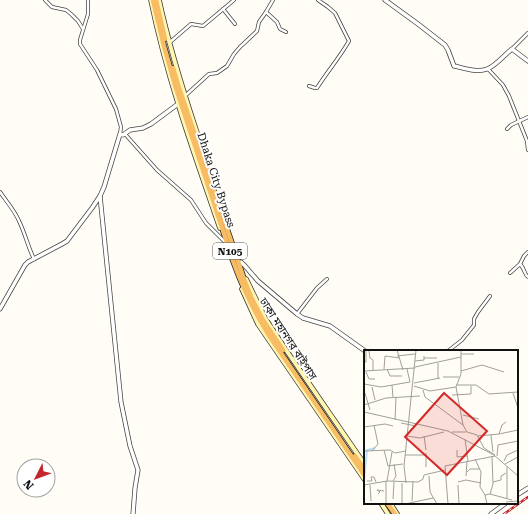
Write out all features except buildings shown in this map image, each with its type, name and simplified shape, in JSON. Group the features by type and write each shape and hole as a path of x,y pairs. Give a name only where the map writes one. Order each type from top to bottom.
{"highway":[{"name":"Dhaka City Bypass","path":"152,0 177,92 240,280 260,322 364,475"},
{"name":"ঢাকা মহানগর বাইপাস","path":"158,0 167,45 178,85 251,297 267,326 364,469"},
{"path":"385,504 390,514"},
{"path":"390,504 396,514"}],"main road":[{"path":"152,0 161,46 178,104 238,280 258,324 364,479"},
{"path":"158,0 169,44 185,97 246,279 265,318 364,464"},
{"path":"382,504 390,514"}],"street":[{"path":"46,0 52,7 66,10 78,21 83,29"},
{"path":"88,0 88,14 80,44 97,70 116,109 123,134 157,170 191,200 206,223 225,242"},
{"path":"169,44 191,24 203,26 234,0"},
{"path":"185,97 209,74 217,73 227,66 234,54 257,30 259,22 273,0"},
{"path":"309,86 317,88 349,41 334,13 318,0"},
{"path":"385,0 413,19 445,45 454,66 477,70 488,69 504,57 528,32"},
{"path":"223,9 235,24"},
{"path":"266,12 277,22 280,29 286,32"},
{"path":"512,49 528,61"},
{"path":"488,69 502,85 509,96 527,141 528,150"},
{"path":"0,308 25,265 67,241 92,208 104,187 123,134 130,130 142,128 151,124 178,104"},
{"path":"507,129 528,117"},
{"path":"0,192 17,216 34,259"},
{"path":"100,196 121,402 131,451 138,470 133,514"},
{"path":"510,273 520,264 528,252"},
{"path":"241,262 258,281 297,314 303,318 330,326 364,350"},
{"path":"520,264 528,277"},
{"path":"297,314 317,288 327,279"},
{"path":"449,350 462,340 474,325 474,319 490,296"},
{"path":"518,494 528,488"},
{"path":"491,514 505,504"}],"railway":[{"path":"504,514 528,497"}]}
